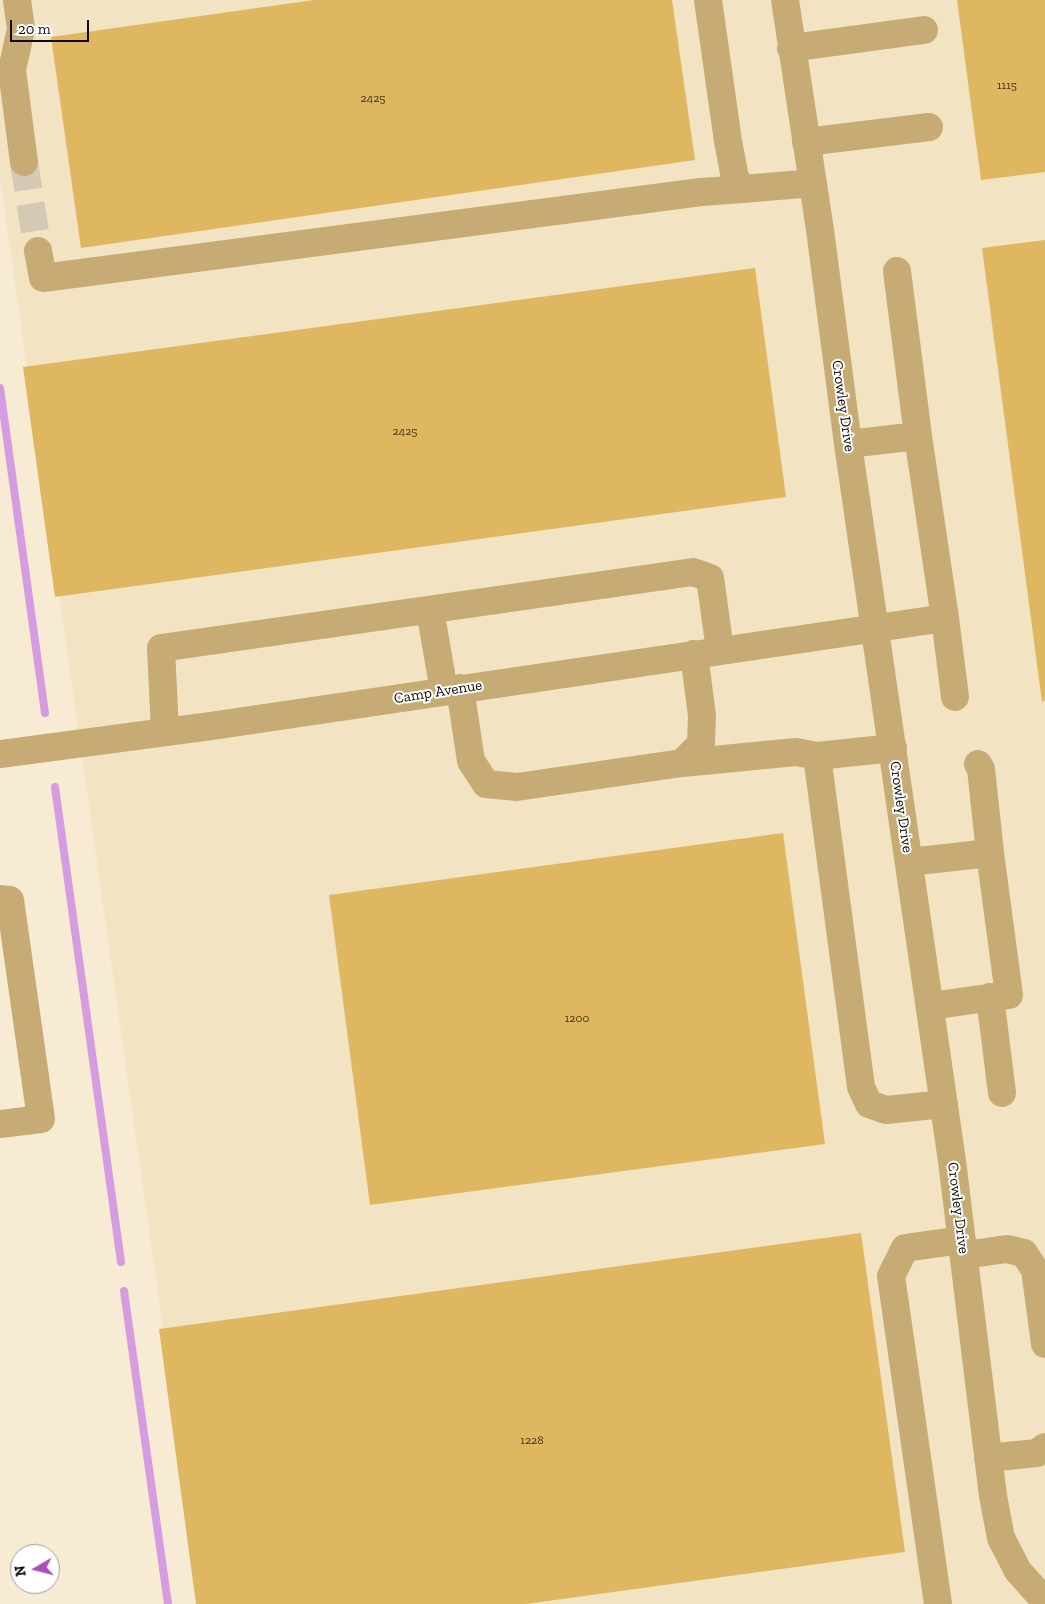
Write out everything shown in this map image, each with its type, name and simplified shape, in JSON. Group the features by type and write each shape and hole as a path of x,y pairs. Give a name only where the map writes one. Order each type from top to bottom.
{"street":[{"path":"18,0 21,29 12,70 24,162"},
{"path":"708,0 734,178 743,188"},
{"name":"Crowley Drive","path":"785,0 813,183 848,444 944,1104 993,1496 1001,1538 1018,1571 1043,1602"},
{"path":"792,48 924,30"},
{"path":"806,142 929,127"},
{"path":"38,251 43,278 691,193 813,183"},
{"path":"897,271 955,697"},
{"path":"848,444 918,436"},
{"path":"165,732 161,648 693,572 710,578 707,652 701,744 682,763"},
{"path":"430,610 471,762 486,784 517,787 682,763 796,752 818,756 893,748"},
{"name":"Camp Avenue","path":"0,754 165,732 945,618"},
{"path":"818,756 861,1087 869,1104 886,1110 944,1104"},
{"path":"930,1006 1009,994 981,769 978,764"},
{"path":"910,862 990,853"},
{"path":"0,899 10,900 41,1119 0,1124"},
{"path":"990,997 1002,1093"},
{"path":"938,1604 891,1276 905,1248 963,1247 1007,1249 1024,1253 1036,1270 1045,1344"},
{"path":"988,1458 1037,1453 1045,1447"}],"shaded area":[{"path":"0,0 1045,0 1045,1604 202,1604 0,177"}],"building":[{"path":"314,0 672,0 695,160 81,248 51,37"},
{"path":"957,0 1045,0 1045,172 981,180"},
{"path":"1045,240 1045,701 1042,702 982,248"},
{"path":"755,268 786,497 55,597 23,367"},
{"path":"783,833 825,1144 370,1205 329,895"},
{"path":"861,1233 905,1552 526,1604 196,1604 159,1329"}],"waterway":[{"path":"0,388 45,713"},
{"path":"55,787 121,1262"},
{"path":"124,1291 168,1604"}],"tunnel":[{"path":"24,162 38,251"}]}
